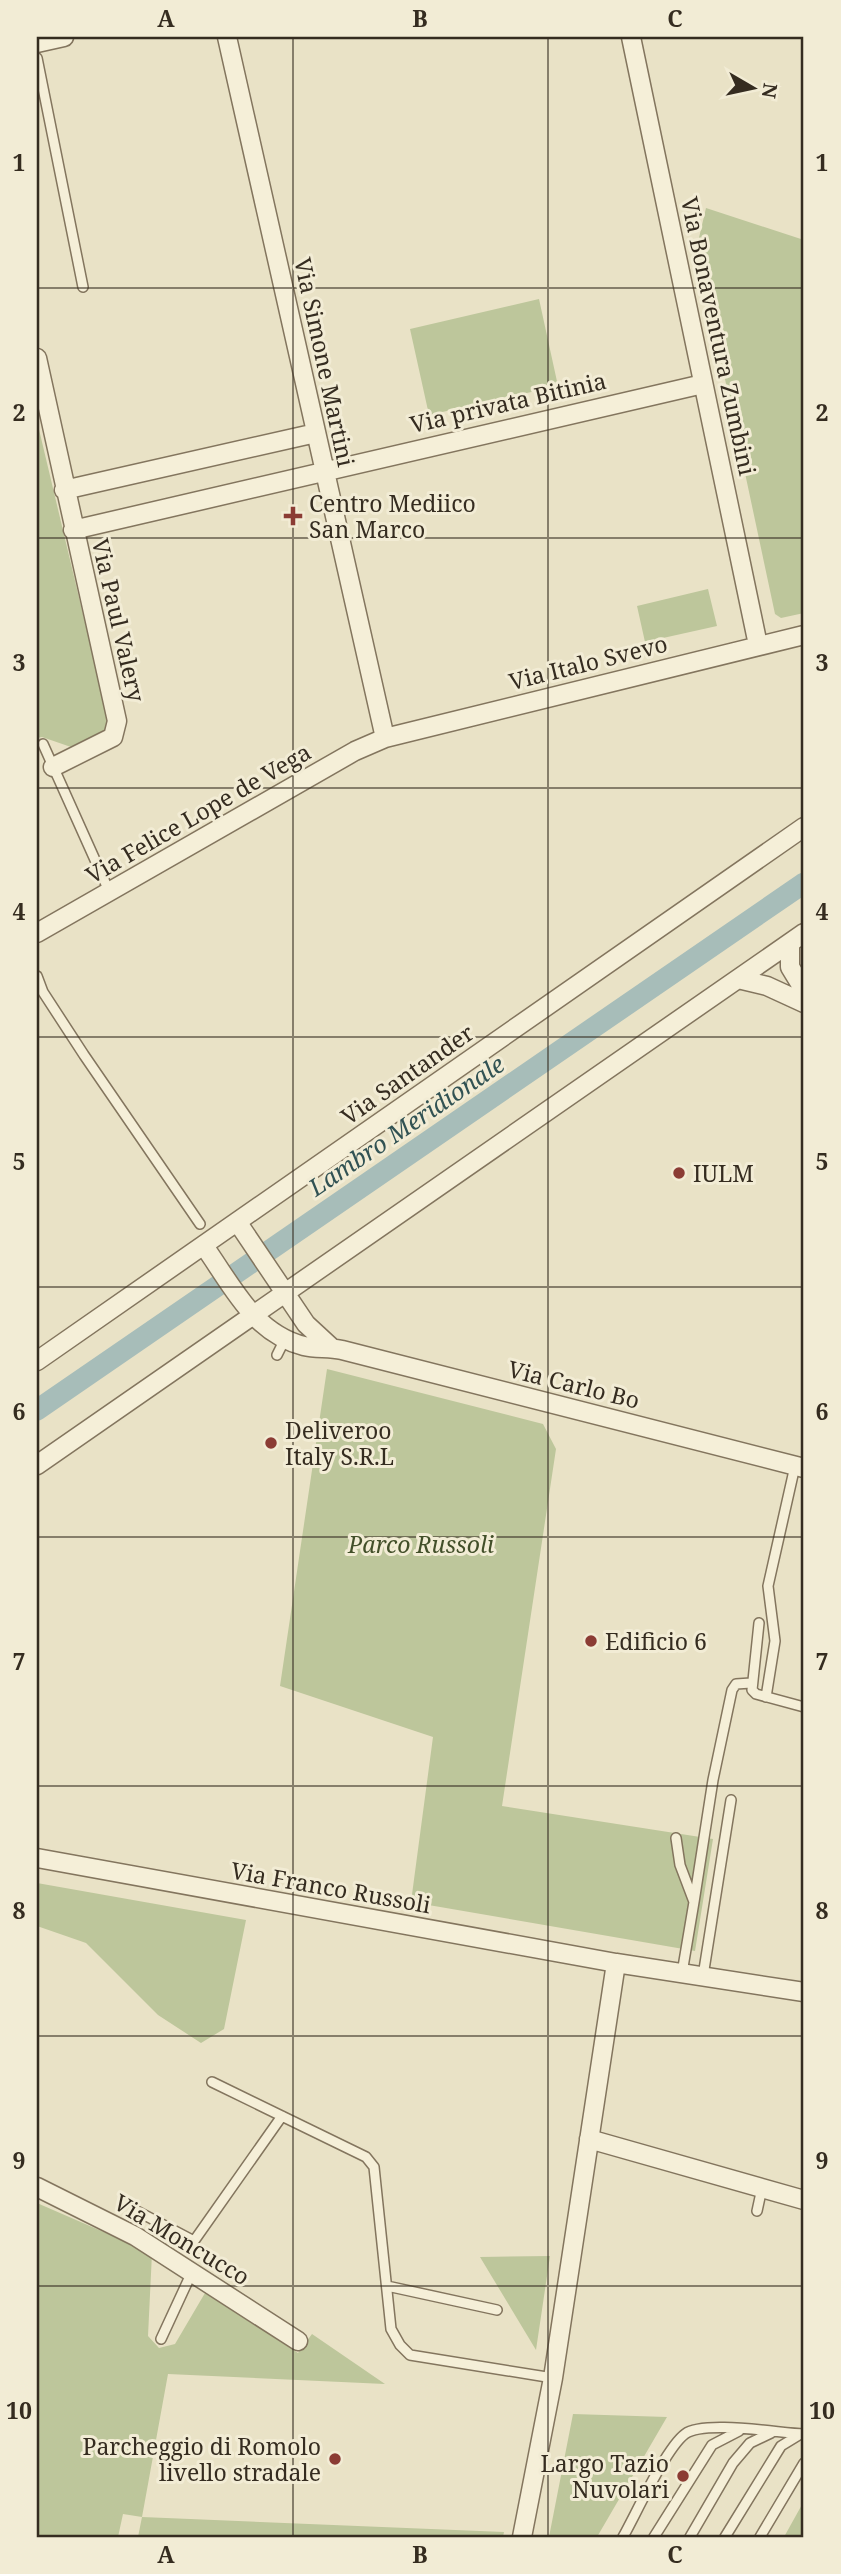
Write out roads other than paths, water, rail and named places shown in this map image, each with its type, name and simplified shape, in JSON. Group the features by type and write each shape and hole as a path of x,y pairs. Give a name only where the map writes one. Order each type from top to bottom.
{"street":[{"path":"37,43 64,37"},
{"name":"Via Simone Martini","path":"227,37 385,738"},
{"name":"Via Bonaventura Zumbini","path":"631,37 758,645"},
{"name":"Via Paul Valery","path":"37,358 117,721 117,730 113,737 53,767"},
{"name":"Via privata Bitinia","path":"324,471 703,384"},
{"path":"64,489 316,433"},
{"name":"Via Paul Valery","path":"73,530 324,471"},
{"name":"Via Italo Svevo","path":"385,738 804,635"},
{"name":"Via Felice Lope de Vega","path":"37,933 355,751 385,738"},
{"name":"Via Santander","path":"37,1361 242,1228 804,827"},
{"path":"37,1465 248,1310 797,938"},
{"path":"797,938 790,967 804,990"},
{"path":"738,979 767,986 804,1003"},
{"name":"Via Carlo Bo","path":"242,1228 306,1324 332,1348"},
{"path":"208,1251 248,1310"},
{"name":"Via Carlo Bo","path":"248,1310 281,1347 332,1348 800,1467"},
{"name":"Via Franco Russoli","path":"37,1858 616,1963 804,1992"},
{"path":"522,2537 553,2378 616,1963"},
{"path":"589,2139 804,2200"},
{"name":"Via Moncucco","path":"37,2186 135,2236 193,2270 299,2341"}],"lane":[{"path":"37,58 83,287"},
{"path":"43,744 109,891"},
{"path":"37,976 43,992 83,1055 93,1064 200,1224"},
{"path":"766,1697 775,1641 768,1586 800,1467"},
{"path":"759,1623 751,1683 756,1694 804,1707"},
{"path":"682,1973 713,1780 732,1690 737,1684 751,1683"},
{"path":"702,1976 731,1800"},
{"path":"676,1838 680,1865 694,1902"},
{"path":"212,2082 366,2157 374,2167 391,2329 400,2345 410,2355 553,2378"},
{"path":"135,2210 194,2241 282,2116"},
{"path":"757,2211 762,2188"},
{"path":"161,2339 193,2270"},
{"path":"387,2286 497,2309"},
{"path":"623,2537 667,2459 685,2434 703,2428 802,2434"},
{"path":"654,2537 712,2445 741,2431"},
{"path":"690,2537 733,2463 750,2443 773,2432"},
{"path":"725,2537 781,2446 802,2434"},
{"path":"760,2537 804,2463"}],"waterway":[{"name":"Lambro Meridionale","path":"37,1410 804,883"}],"place":[{"name":"Centro Mediico San Marco","path":"293,516"},
{"name":"IULM","path":"679,1173"},
{"name":"Deliveroo Italy S.R.L","path":"271,1443"},
{"name":"Edificio 6","path":"591,1641"},
{"name":"Parcheggio di Romolo livello stradale","path":"335,2459"},
{"name":"Largo Tazio Nuvolari","path":"683,2476"}],"park label":[{"name":"Parco Russoli","path":"421,1544"}]}
